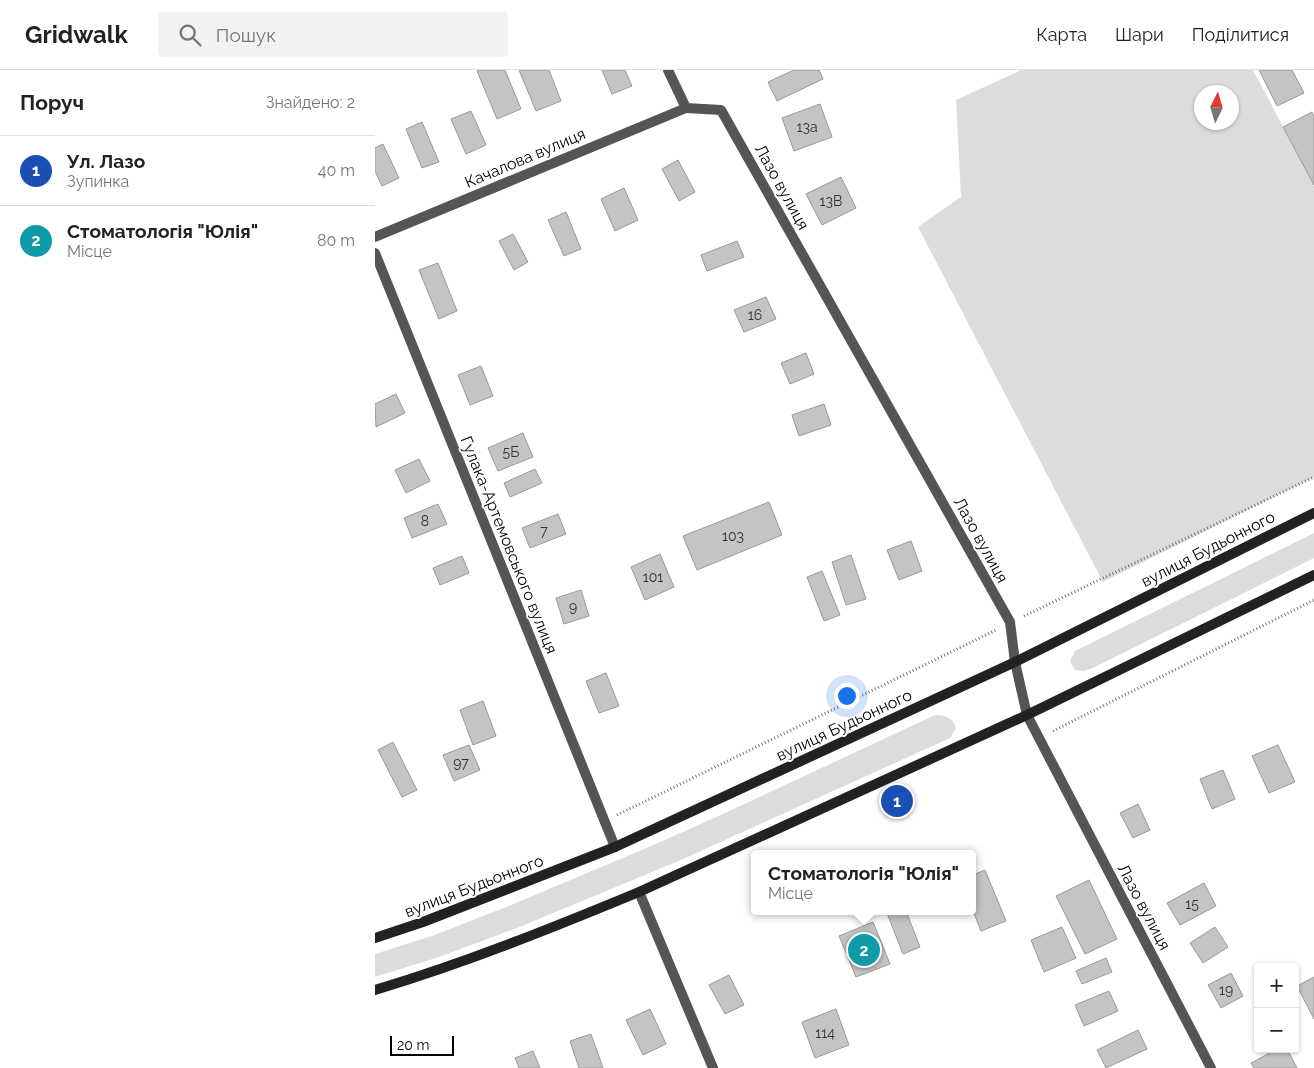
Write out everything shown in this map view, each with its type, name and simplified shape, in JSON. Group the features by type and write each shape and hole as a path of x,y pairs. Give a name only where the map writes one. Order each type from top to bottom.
{"main road":[{"name":"вулиця Будьонного","path":"375,938 423,922 615,847 1015,662 1314,513"},
{"path":"375,990 428,974 639,892 1027,715 1314,575"}],"street":[{"path":"667,70 686,108"},
{"name":"Качалова вулиця","path":"375,237 686,108"},
{"name":"Лазо вулиця","path":"686,108 721,110 1010,622 1015,662 1027,715 1211,1068"},
{"name":"Гулака-Артемовського вулиця","path":"375,254 615,847"},
{"path":"639,892 713,1068"}],"path":[{"path":"604,821 1010,622 1314,477"},
{"path":"1039,738 1314,600"}],"shaded area":[{"path":"1021,70 1253,70 1314,185 1314,477 1103,582 918,227 961,197 956,100"},
{"path":"1314,533 1314,558 1093,668 1083,671 1075,670 1070,661 1075,651"},
{"path":"935,715 945,716 953,721 956,728 950,738 681,860 517,928 439,957 375,977 375,954 432,936 649,847"}],"building":[{"path":"505,70 521,109 497,119 477,71"},
{"path":"519,70 549,70 561,101 536,111"},
{"path":"602,70 625,70 632,86 612,94"},
{"path":"794,70 819,70 823,79 777,101 768,82"},
{"path":"1259,70 1292,70 1304,93 1277,106"},
{"path":"820,104 832,137 794,151 782,118"},
{"path":"471,111 486,145 466,154 451,119"},
{"path":"1312,112 1314,117 1314,185 1283,127"},
{"path":"422,122 439,162 422,168 406,129"},
{"path":"383,144 399,178 382,186 375,171 375,148"},
{"path":"678,160 695,192 679,201 662,169"},
{"path":"841,177 856,208 822,225 806,194"},
{"path":"624,188 638,220 615,231 601,199"},
{"path":"566,212 581,249 564,256 548,220"},
{"path":"513,234 528,262 514,270 499,241"},
{"path":"737,241 744,257 707,271 701,255"},
{"path":"438,263 457,311 439,319 419,270"},
{"path":"766,297 776,319 744,332 734,310"},
{"path":"806,353 814,374 790,384 781,363"},
{"path":"481,366 493,396 470,405 458,375"},
{"path":"396,394 405,413 376,427 375,404"},
{"path":"824,404 831,425 799,436 792,415"},
{"path":"523,433 533,457 498,471 488,448"},
{"path":"419,459 430,481 406,493 395,470"},
{"path":"535,469 542,483 510,497 504,483"},
{"path":"769,502 782,535 697,570 683,536"},
{"path":"438,504 447,524 412,538 404,518"},
{"path":"558,514 566,534 530,548 522,528"},
{"path":"911,541 922,571 899,580 887,550"},
{"path":"660,554 674,587 645,600 631,567"},
{"path":"851,555 866,599 846,605 832,562"},
{"path":"462,556 469,573 440,585 433,568"},
{"path":"822,571 840,615 824,621 807,577"},
{"path":"581,590 589,616 564,624 556,598"},
{"path":"606,673 619,706 599,713 586,681"},
{"path":"483,701 496,736 473,745 460,710"},
{"path":"393,742 417,790 402,797 378,750"},
{"path":"469,745 480,770 454,781 443,755"},
{"path":"1278,745 1295,782 1269,793 1252,756"},
{"path":"1223,770 1235,799 1212,809 1200,779"},
{"path":"1138,804 1150,830 1133,838 1120,813"},
{"path":"985,870 1006,921 981,931 975,915 976,874"},
{"path":"1089,880 1117,939 1085,954 1056,896"},
{"path":"1204,883 1216,906 1180,925 1167,903"},
{"path":"888,915 908,915 920,947 903,954"},
{"path":"873,922 890,964 856,977 839,936"},
{"path":"1062,927 1076,958 1044,972 1031,940"},
{"path":"1215,927 1228,947 1203,963 1190,943"},
{"path":"1106,958 1112,972 1082,984 1076,971"},
{"path":"1231,973 1243,996 1221,1008 1208,985"},
{"path":"729,975 744,1005 725,1014 709,985"},
{"path":"1314,977 1314,1019 1299,990 1299,985"},
{"path":"1109,991 1118,1011 1084,1026 1075,1005"},
{"path":"650,1009 666,1044 643,1055 626,1020"},
{"path":"836,1009 849,1045 815,1058 802,1022"},
{"path":"1138,1030 1147,1049 1106,1068 1097,1050"},
{"path":"591,1034 603,1068 579,1068 570,1041"},
{"path":"533,1051 540,1068 519,1068 515,1058"},
{"path":"1270,1053 1289,1053 1297,1068 1254,1068 1251,1063"}],"place":[{"name":"Ул. Лазо","path":"897,801"},
{"name":"Стоматологія \"Юлія\"","path":"864,950"}]}
